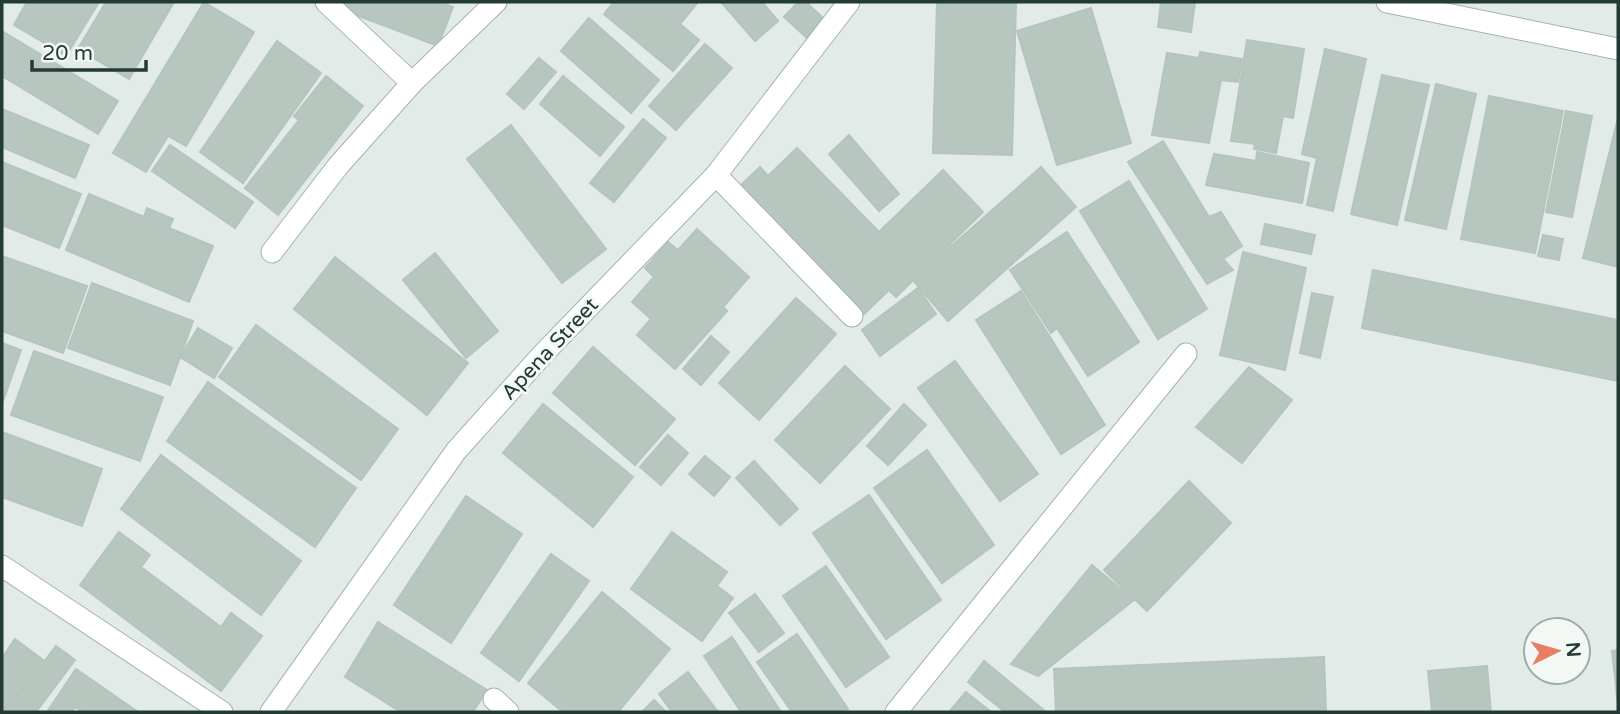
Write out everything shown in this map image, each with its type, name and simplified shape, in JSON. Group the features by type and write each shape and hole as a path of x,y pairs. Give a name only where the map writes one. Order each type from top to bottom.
{"street":[{"path":"326,2 412,83"},
{"path":"272,252 338,166 412,83 496,2"},
{"name":"Apena Street","path":"271,712 456,451 542,355 716,175 849,2"},
{"path":"1387,2 1618,49"},
{"path":"716,175 852,316"},
{"path":"896,712 1186,354"},
{"path":"2,566 222,712"}],"building":[{"path":"27,2 99,2 66,56 14,25"},
{"path":"106,2 174,2 129,79 78,49"},
{"path":"204,2 254,32 186,146 168,136 146,172 113,153"},
{"path":"343,2 440,2 453,7 438,46 340,9"},
{"path":"614,2 698,2 680,24 699,40 673,71 604,14"},
{"path":"721,2 762,2 778,21 755,41"},
{"path":"798,2 806,2 824,19 807,38 784,17"},
{"path":"937,2 1016,2 1012,155 933,153"},
{"path":"1161,2 1195,2 1191,32 1158,27"},
{"path":"1091,8 1131,143 1057,165 1017,31"},
{"path":"589,18 659,80 631,113 561,51"},
{"path":"2,31 118,101 98,134 2,76"},
{"path":"1247,40 1304,49 1293,118 1283,116 1276,153 1254,149 1255,144 1231,141"},
{"path":"277,41 321,73 243,183 200,152"},
{"path":"705,44 732,68 676,130 649,106"},
{"path":"1325,49 1366,59 1333,211 1307,205 1317,158 1302,154"},
{"path":"1200,52 1242,59 1238,82 1221,80 1209,143 1152,135 1167,53 1199,58"},
{"path":"539,58 556,72 524,109 507,94"},
{"path":"1382,75 1429,85 1397,225 1351,214"},
{"path":"326,76 363,106 278,215 245,188 299,120 294,116"},
{"path":"563,76 624,127 600,156 540,104"},
{"path":"1436,84 1476,94 1446,229 1405,220"},
{"path":"1489,96 1563,111 1535,253 1461,239"},
{"path":"2,109 89,145 75,178 2,147"},
{"path":"1566,111 1592,116 1572,217 1546,212"},
{"path":"1618,118 1618,267 1583,258"},
{"path":"643,119 666,138 614,202 590,183"},
{"path":"511,125 606,249 562,283 467,159"},
{"path":"849,135 899,194 879,211 829,154"},
{"path":"1163,141 1209,217 1221,212 1242,246 1223,259 1233,270 1207,284 1128,162"},
{"path":"170,145 253,202 235,228 152,171"},
{"path":"797,148 879,232 943,170 983,212 896,297 889,290 864,314 741,185 760,167 768,176"},
{"path":"1257,152 1309,163 1302,203 1206,185 1214,154 1256,161"},
{"path":"2,162 81,194 59,248 2,225"},
{"path":"1041,167 1076,207 948,321 913,280"},
{"path":"1129,181 1207,309 1158,339 1080,211"},
{"path":"89,194 144,217 147,208 173,219 169,228 213,246 189,302 66,250"},
{"path":"1265,224 1315,235 1311,254 1261,244"},
{"path":"697,229 749,277 723,307 727,311 675,369 637,335 651,319 632,302 654,277 645,268 668,242 678,250"},
{"path":"1067,232 1139,342 1088,376 1057,328 1051,333 1010,270"},
{"path":"1543,235 1563,239 1559,260 1538,256"},
{"path":"1243,252 1306,268 1285,370 1220,355"},
{"path":"435,253 498,331 466,358 403,280"},
{"path":"2,256 87,286 63,353 2,331"},
{"path":"335,257 468,363 427,415 294,309"},
{"path":"1373,270 1618,320 1618,381 1362,328"},
{"path":"92,283 193,321 170,385 68,348"},
{"path":"918,288 936,314 880,356 862,330"},
{"path":"1021,291 1105,425 1061,454 976,320"},
{"path":"1312,293 1333,297 1320,358 1300,353"},
{"path":"796,298 836,334 759,420 719,383"},
{"path":"256,325 398,429 361,480 219,377"},
{"path":"198,328 232,348 214,378 180,357"},
{"path":"711,336 729,352 701,385 683,369"},
{"path":"2,343 21,350 2,404"},
{"path":"593,347 675,419 635,465 553,393"},
{"path":"34,351 163,397 140,461 11,415"},
{"path":"955,361 1038,474 1000,501 918,388"},
{"path":"845,366 890,409 820,483 775,440"},
{"path":"1249,367 1292,400 1242,463 1196,427"},
{"path":"208,382 356,488 315,547 167,441"},
{"path":"543,404 633,477 593,527 503,453"},
{"path":"904,404 926,425 888,465 867,446"},
{"path":"2,432 102,469 82,526 2,497"},
{"path":"668,435 688,453 661,485 640,467"},
{"path":"927,450 994,545 942,583 874,488"},
{"path":"161,455 301,561 261,615 121,509"},
{"path":"705,456 730,477 714,496 689,474"},
{"path":"754,461 798,509 780,525 736,478"},
{"path":"1189,481 1231,523 1147,611 1104,570"},
{"path":"869,495 941,600 886,639 813,533"},
{"path":"466,496 522,534 451,643 394,605"},
{"path":"119,532 150,555 141,567 221,627 231,613 262,636 221,691 80,585"},
{"path":"672,532 727,572 717,586 733,598 702,641 631,589"},
{"path":"551,554 589,581 519,681 481,653"},
{"path":"1092,565 1134,600 1038,676 1011,664"},
{"path":"826,566 889,657 846,687 783,596"},
{"path":"602,592 670,649 618,712 563,712 528,683"},
{"path":"755,594 784,633 759,652 729,613"},
{"path":"378,622 487,690 473,712 401,712 345,677"},
{"path":"797,634 848,709 844,712 792,712 757,662"},
{"path":"732,637 781,712 741,712 704,656"},
{"path":"15,639 43,660 5,712 2,712 2,658"},
{"path":"56,646 75,660 36,712 6,712"},
{"path":"1618,650 1618,705 1612,651"},
{"path":"1324,657 1326,712 1056,712 1054,669"},
{"path":"984,661 1046,712 1005,712 968,682"},
{"path":"1487,666 1491,712 1432,712 1428,671"},
{"path":"76,669 138,712 83,712 75,707 72,712 47,712"},
{"path":"688,672 718,712 672,712 659,694"},
{"path":"966,692 991,712 949,712"},
{"path":"654,700 666,712 642,712"}]}
